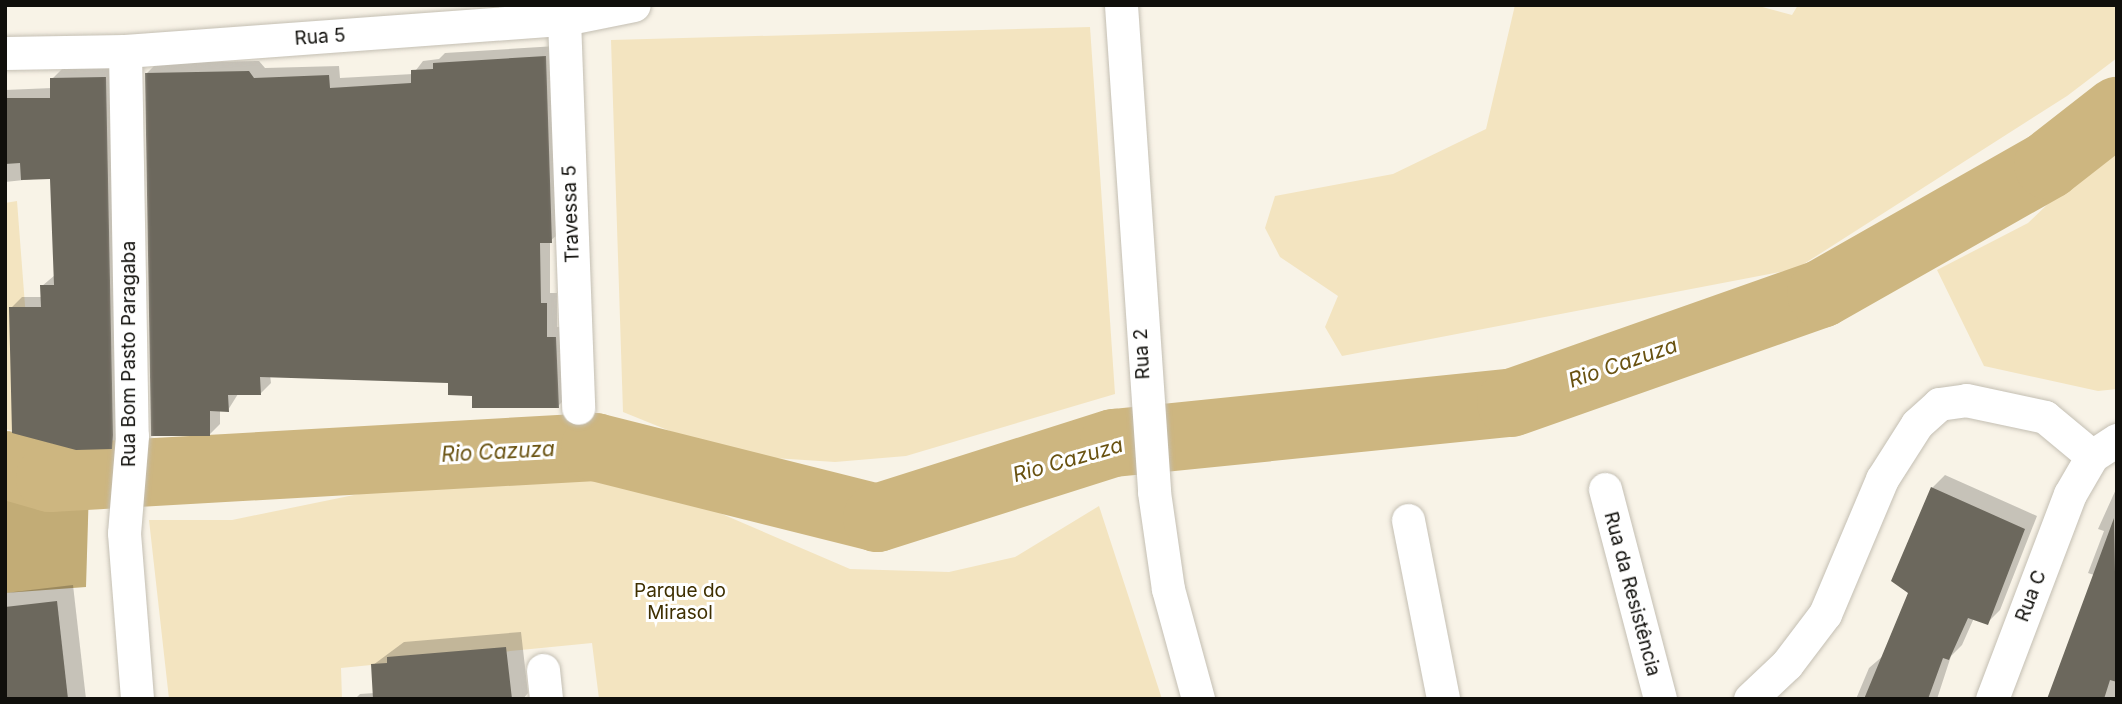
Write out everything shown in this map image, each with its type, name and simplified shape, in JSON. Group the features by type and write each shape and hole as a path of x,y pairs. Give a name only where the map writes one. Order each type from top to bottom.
{"street":[{"name":"Rua 5","path":"5,53 125,51 564,19 634,5"},
{"name":"Rua 2","path":"1121,5 1146,413 1154,492 1168,589 1198,699"},
{"name":"Travessa 5","path":"564,19 578,408"},
{"name":"Rua Bom Pasto Paragaba","path":"125,51 132,436 124,533 137,699"},
{"path":"1750,699 1787,664 1825,614 1882,479 1917,424 1939,404 1966,400 2045,417 2104,448"},
{"name":"Rua C","path":"1992,699 2070,494 2104,448"},
{"name":"Rua da Resistência","path":"1605,489 1660,699"},
{"path":"1408,520 1443,699"}],"green space":[{"path":"1515,5 1755,5 1792,15 1798,5 2117,5 2117,58 2067,96 1796,269 1342,356 1325,327 1338,296 1280,257 1265,228 1275,196 1393,174 1486,129"},
{"path":"1090,27 1115,394 906,456 835,462 729,455 623,412 611,40"},
{"path":"2117,137 2117,389 2098,391 1984,366 1937,270 2028,223"},
{"path":"17,201 35,436 5,429 5,203"},
{"name":"Parque do Mirasol","path":"595,479 694,502 850,569 949,572 1015,557 1099,506 1162,699 599,699 592,643 341,668 342,699 169,699 149,520 232,520 393,487"}],"shaded area":[{"path":"5,451 89,488 86,587 5,593"}],"building":[{"path":"546,56 552,243 540,243 541,303 547,303 547,337 556,337 559,408 472,408 472,396 448,395 448,383 260,377 261,395 228,395 229,412 210,411 210,436 151,436 145,73 249,71 254,78 329,75 330,88 411,83 411,70 433,69 433,63"},
{"path":"106,77 112,449 76,450 12,433 9,307 41,307 40,285 54,285 50,179 21,180 20,163 5,164 5,98 50,98 50,78"},
{"path":"1931,487 2025,529 1988,625 1968,618 1949,660 1943,658 1928,699 1864,699 1908,593 1891,581"},
{"path":"2114,518 2117,682 2110,680 2104,699 2047,699"},
{"path":"57,601 68,699 5,699 5,607"},
{"path":"506,647 512,699 373,699 371,664 387,663 387,657"}],"waterway":[{"name":"Rio Cazuza","path":"5,465 50,478 595,447 877,518 1114,443 1511,403 1821,294 2048,165 2117,111"}]}
